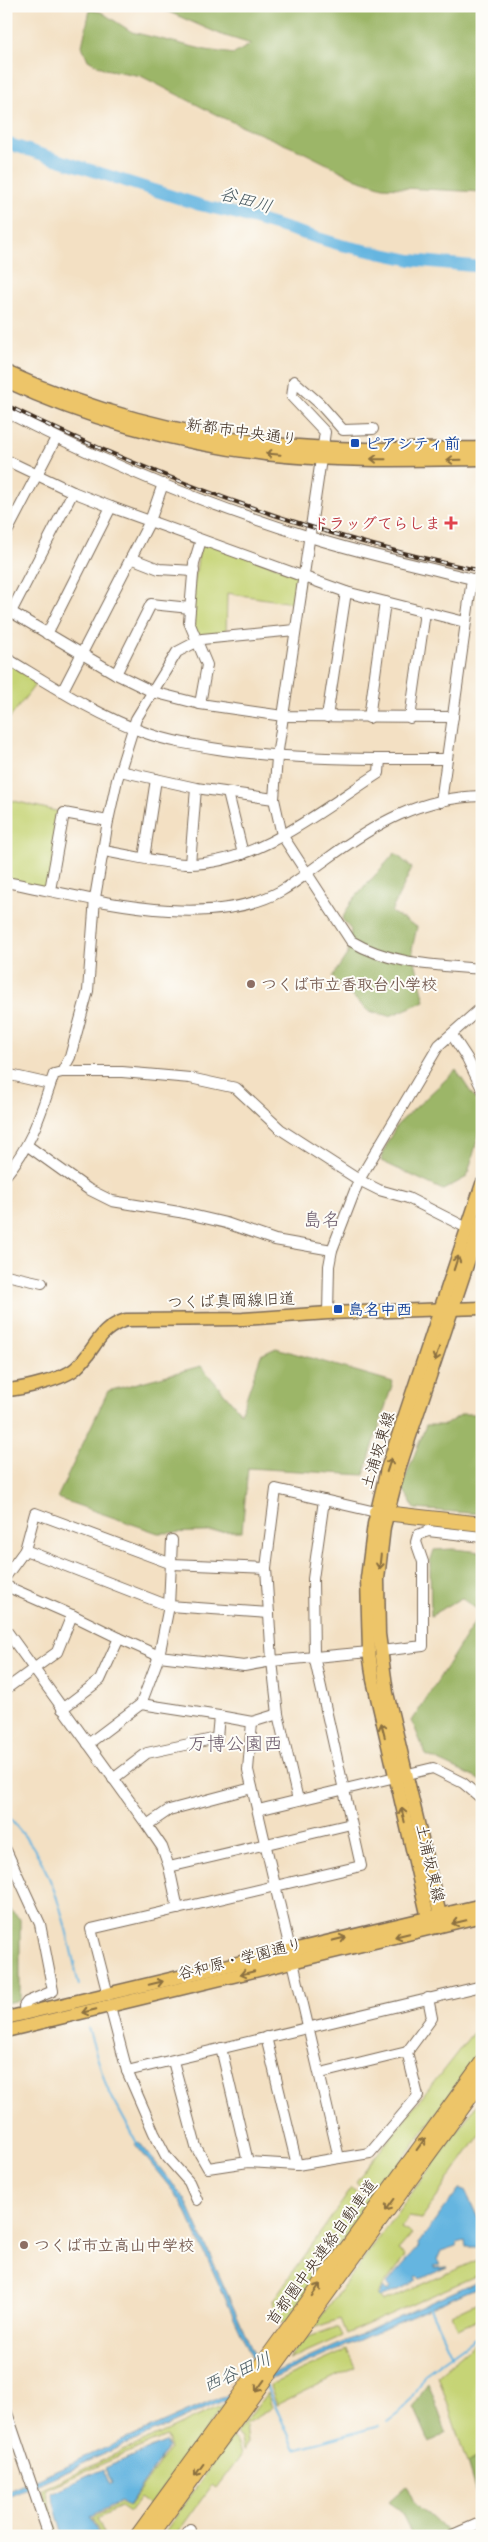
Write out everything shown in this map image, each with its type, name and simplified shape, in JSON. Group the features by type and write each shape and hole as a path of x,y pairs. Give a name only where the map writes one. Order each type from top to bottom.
{"highway":[{"path":"382,1513 482,1524"},
{"name":"首都圏中央連絡自動車道","path":"137,2536 482,2062"},
{"name":"首都圏中央連絡自動車道","path":"150,2536 482,2081"}],"main road":[{"name":"新都市中央通り","path":"6,372 76,399 146,421 216,436 322,453 482,448"},
{"name":"新都市中央通り","path":"6,381 73,408 179,439 242,451 482,460"},
{"name":"土浦坂東線","path":"435,1920 400,1776 387,1693 375,1651 382,1513 399,1469 446,1308 467,1228 482,1184"},
{"name":"土浦坂東線","path":"446,1308 482,1220"},
{"name":"つくば真岡線旧道","path":"6,1390 43,1381 74,1369 110,1326 126,1320 243,1319 328,1313 482,1308"},
{"name":"谷和原・学園通り","path":"6,2030 109,2000 435,1920 482,1905"},
{"name":"谷和原・学園通り","path":"435,1920 482,1916"},
{"name":"谷和原・学園通り","path":"6,2018 109,2000"}],"street":[{"path":"373,430 343,430 320,404 294,381 292,397 325,432 277,757 274,799 282,835 308,873 344,933 351,941 365,950 402,962 482,969"},
{"path":"6,412 56,438 163,484 310,537 472,579 441,802"},
{"path":"6,534 56,438"},
{"path":"6,460 73,492 111,507 346,592 466,622"},
{"path":"62,692 150,521 163,484"},
{"path":"73,492 9,610 47,634 116,674 153,692 200,704 283,716 453,717"},
{"path":"47,634 111,507"},
{"path":"200,704 207,665 189,622 194,563 201,540"},
{"path":"131,558 159,569 194,571"},
{"path":"327,717 346,592"},
{"path":"369,718 385,602"},
{"path":"116,674 151,604 190,608"},
{"path":"410,718 425,612"},
{"path":"62,1072 70,1057 88,991 95,898 108,821 132,727 167,664 177,652 196,642 295,630"},
{"path":"6,658 62,692 132,727 148,734 203,747 277,757 448,758"},
{"path":"103,851 190,864 216,861 243,854 265,846 379,773 380,759"},
{"path":"120,771 196,788 274,799"},
{"path":"144,858 156,779"},
{"path":"190,864 196,788"},
{"path":"228,792 243,854"},
{"path":"6,882 174,911 216,910 251,902 280,892 384,820 409,810 441,802 482,796"},
{"path":"50,890 64,813 108,821"},
{"path":"328,1313 329,1266 332,1250 359,1180 439,1045 482,1007"},
{"path":"452,1035 482,1089"},
{"path":"6,1175 28,1146 37,1126 54,1074 62,1072 122,1072 190,1078 236,1088 280,1129 359,1180 379,1190 408,1198 467,1228"},
{"path":"6,1074 50,1084"},
{"path":"28,1146 80,1183 112,1202 179,1212 226,1223 275,1240 332,1250"},
{"path":"6,1275 42,1283"},
{"path":"298,1800 278,1714 272,1661 266,1568 276,1489 382,1513"},
{"path":"197,2200 189,2182 166,2156 128,2071 91,1929 360,1866 314,1656 313,1579 324,1500"},
{"path":"6,1576 24,1550 35,1513 172,1564 266,1568"},
{"path":"6,1586 159,1656 244,1666 314,1656 423,1646 423,1562 416,1542 418,1535 428,1531 482,1536"},
{"path":"88,1744 141,1704 159,1656 169,1606 172,1540"},
{"path":"24,1550 169,1606 269,1613"},
{"path":"6,1689 57,1652 72,1615"},
{"path":"6,1630 162,1847 169,1866 178,1909"},
{"path":"62,1709 100,1680 119,1638"},
{"path":"141,1704 252,1722 278,1714"},
{"path":"113,1778 147,1753 217,1738 219,1716"},
{"path":"252,1722 248,1770 321,2073 339,2158"},
{"path":"258,1810 343,1788 434,1768 463,1783 482,1799"},
{"path":"146,1826 169,1810 252,1788"},
{"path":"169,1866 351,1824"},
{"path":"6,1850 40,1924 53,1991 27,2002 24,2006 25,2014"},
{"path":"128,2071 266,2036 482,1986"},
{"path":"321,2073 407,2052 432,2018 428,1998"},
{"path":"266,2036 297,2165"},
{"path":"221,2048 248,2162"},
{"path":"172,2061 196,2147 208,2168 248,2162 297,2165 370,2152 418,2096 407,2052"},
{"path":"6,2410 49,2536"},
{"path":"450,2536 481,2523"}],"green space":[{"path":"155,6 194,8 196,6 482,6 482,192 383,187 357,179 305,153 221,117 141,76 105,69 88,60 82,46 90,10 101,12 132,32 206,50 234,54 251,44 222,35"},
{"path":"201,540 304,576 299,604 227,593 226,637 196,642 190,608"},
{"path":"6,656 41,677 6,723"},
{"path":"6,799 64,813 50,890 6,882"},
{"path":"395,853 412,868 391,912 417,927 412,949 425,1001 390,1016 368,1011 332,977 348,953 351,930 342,919 352,901"},
{"path":"456,1070 480,1106 480,1130 467,1177 443,1190 381,1161 387,1143 397,1125"},
{"path":"276,1348 393,1382 364,1475 248,1468 242,1531 158,1533 57,1498 108,1391 201,1366 241,1413 261,1355"},
{"path":"462,1414 482,1414 482,1514 415,1509 402,1487 426,1425 445,1425"},
{"path":"453,1549 482,1552 482,1781 426,1755 412,1721 481,1612 461,1598 431,1616 430,1562 434,1550"},
{"path":"6,1906 20,1919 20,2000 6,2003"},
{"path":"482,2021 482,2049 285,2323 278,2318 273,2300 352,2188 362,2196 366,2191 356,2182 360,2176"},
{"path":"482,2097 482,2132 421,2219 409,2217 401,2228 412,2234 398,2250 406,2256 377,2294 383,2302 482,2258 482,2273 346,2334 340,2319 310,2329 317,2322"},
{"path":"482,2300 482,2318 458,2329 452,2314"},
{"path":"338,2328 342,2336 288,2360 303,2339"},
{"path":"482,2342 482,2454 467,2463 438,2375 473,2345"},
{"path":"347,2350 355,2367 277,2405 270,2387 272,2384"},
{"path":"428,2382 446,2432 430,2443 414,2407"},
{"path":"267,2393 272,2408 245,2424 247,2444 243,2451 241,2439 236,2433"},
{"path":"225,2404 150,2505 140,2498 129,2513 120,2507 97,2518 105,2536 101,2536 92,2517 121,2503 128,2507 170,2449 166,2436 45,2489 58,2536 55,2536 41,2489"},
{"path":"232,2437 237,2442 241,2455 216,2488 212,2485 175,2536 162,2536"},
{"path":"482,2454 482,2512 467,2463"},
{"path":"406,2486 415,2505 429,2514 449,2533 443,2536 413,2536 400,2510 389,2501"}],"water":[{"path":"139,2142 185,2199 265,2378 482,2279 482,2285 6,2498 6,2492 262,2379 181,2201 135,2144"},
{"path":"459,2189 465,2190 482,2227 482,2252 479,2253 479,2247 466,2247 465,2241 457,2243 456,2246 441,2251 437,2260 441,2265 434,2266 434,2268 448,2267 420,2279 418,2276 416,2277 417,2281 380,2298 378,2296 383,2288 388,2291 390,2287 387,2284 420,2246 418,2244"},
{"path":"165,2442 168,2448 128,2506 121,2501 90,2516 99,2536 63,2536 51,2493 103,2469 110,2485 112,2483 105,2468"}],"waterway":[{"name":"谷田川","path":"6,143 200,205 238,214 341,245 411,260 482,267"},
{"path":"6,1814 33,1847 50,1879 62,1914 79,1986"},
{"path":"88,2028 107,2088 138,2145"},
{"path":"429,2306 452,2356"},
{"path":"387,2422 399,2413 410,2400 425,2374 475,2338 482,2336"},
{"path":"266,2386 295,2449 379,2426"}],"railway":[{"path":"6,405 121,457 239,503 359,541 482,571"}],"place":[{"name":"ピアシティ前","path":"355,443"},
{"name":"ドラッグてらしま","path":"451,523"},
{"name":"つくば市立香取台小学校","path":"251,984"},
{"name":"島名中西","path":"338,1309"},
{"name":"つくば市立高山中学校","path":"24,2245"}],"district":[{"name":"島名","path":"322,1219"},
{"name":"万博公園西","path":"235,1743"}],"water label":[{"name":"西谷田川","path":"237,2372"}]}
